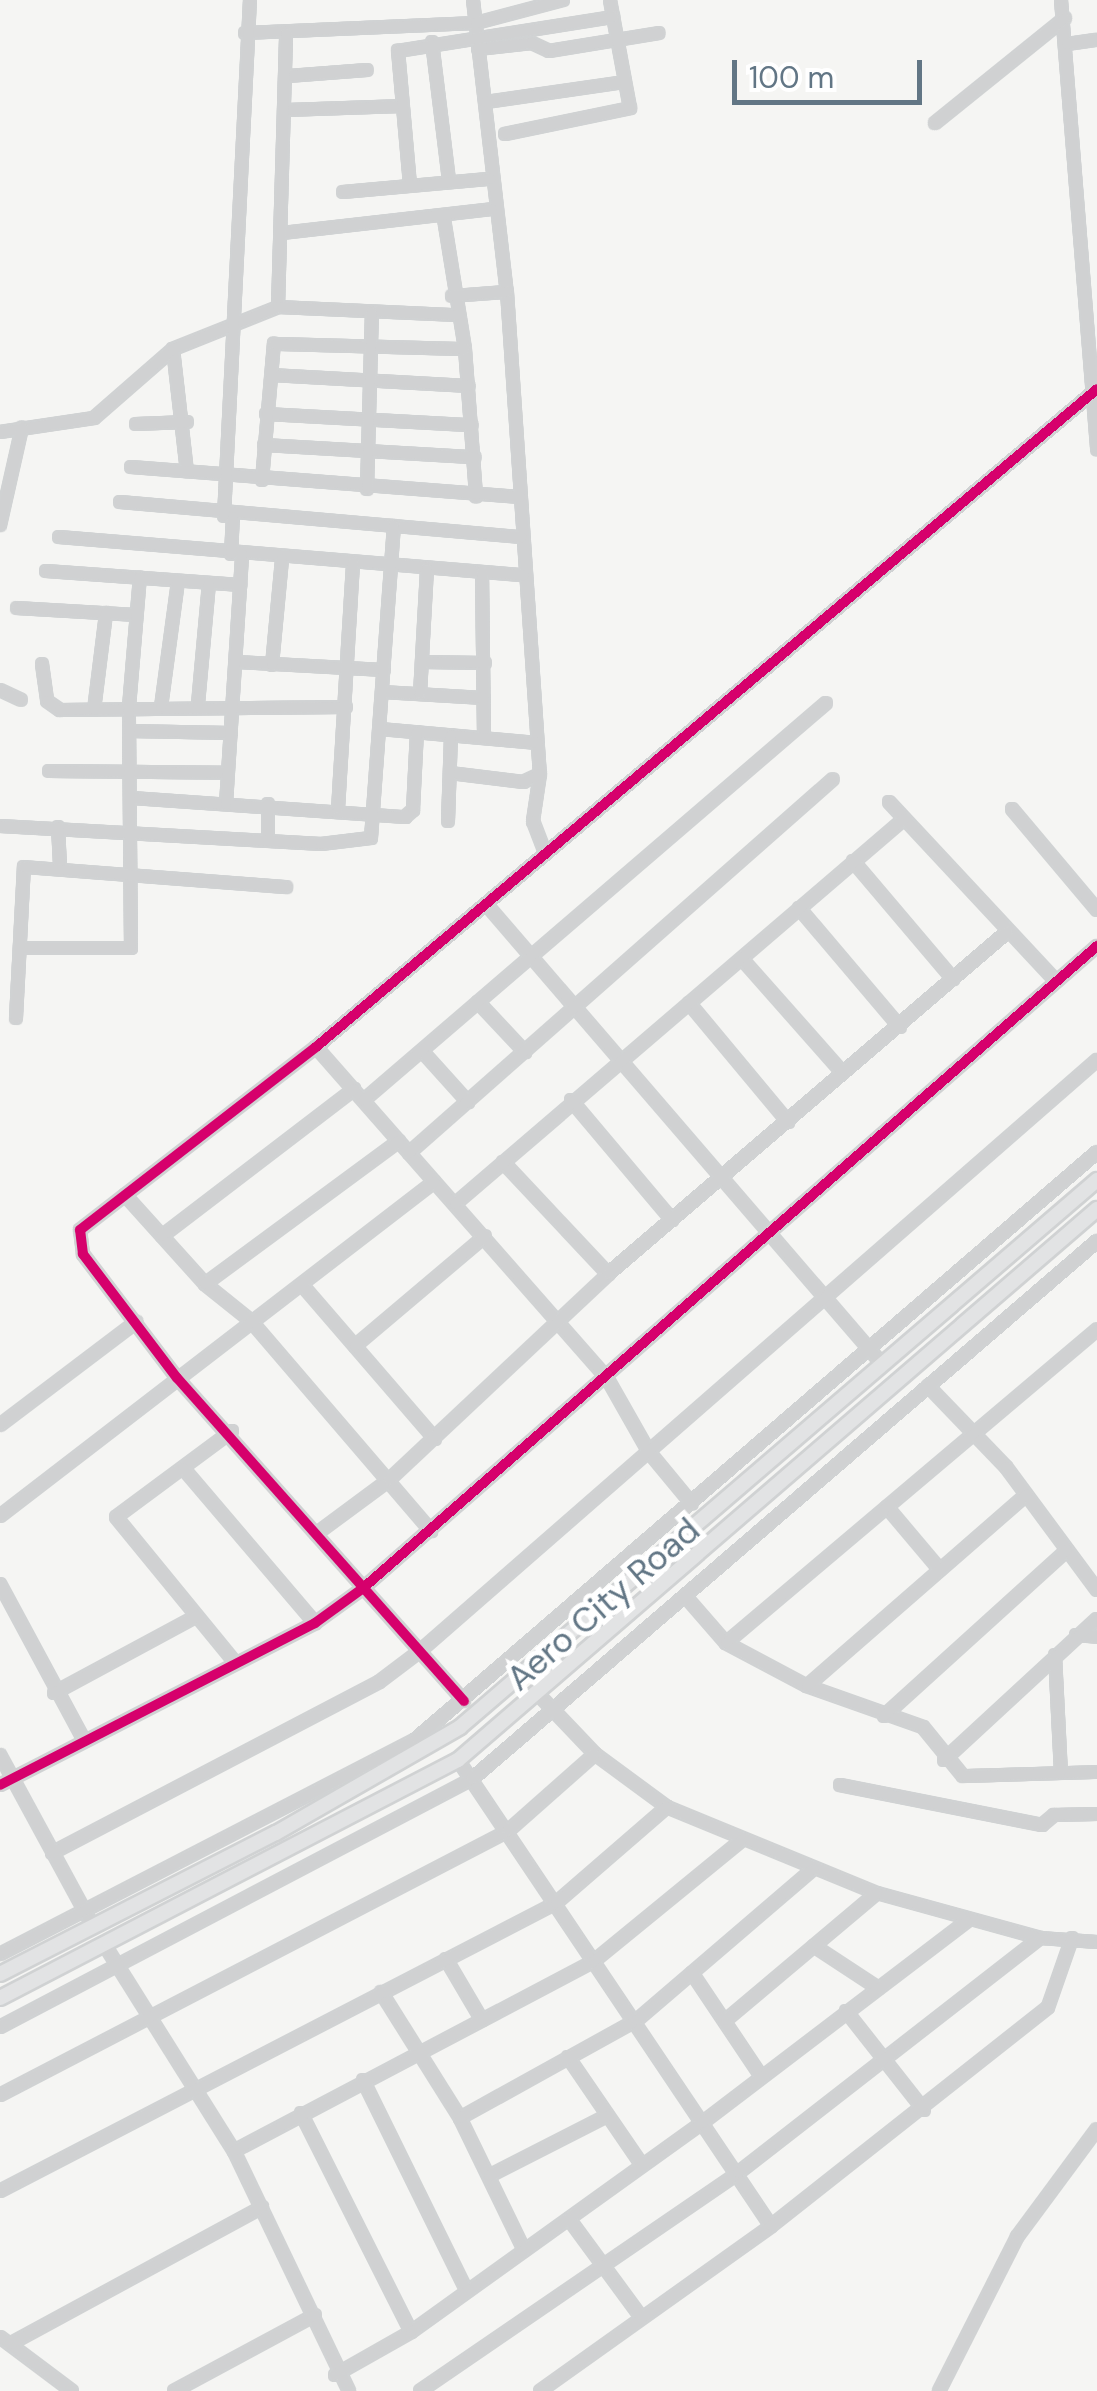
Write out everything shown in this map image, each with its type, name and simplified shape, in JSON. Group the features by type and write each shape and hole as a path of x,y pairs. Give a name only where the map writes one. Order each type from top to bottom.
{"street":[{"path":"226,804 240,585 228,517 231,324 250,0"},
{"path":"473,0 486,102 492,210 507,292 523,576 540,774 534,821 544,850"},
{"path":"410,185 398,51 563,0"},
{"path":"504,134 630,108 610,0"},
{"path":"1061,0 1097,450"},
{"path":"246,32 477,28 614,17"},
{"path":"935,123 1065,18"},
{"path":"278,307 288,76 286,33"},
{"path":"478,49 532,44 549,51 660,33"},
{"path":"1067,44 1097,40"},
{"path":"432,42 449,180"},
{"path":"288,76 367,70"},
{"path":"486,102 624,82"},
{"path":"286,110 402,106"},
{"path":"344,192 490,179"},
{"path":"282,233 444,219 492,210"},
{"path":"444,219 452,296 466,350 476,497"},
{"path":"452,296 507,292"},
{"path":"0,432 88,420 173,349 278,307 457,314"},
{"path":"368,489 372,312"},
{"path":"262,480 274,344 466,350"},
{"path":"173,349 187,422 187,471"},
{"path":"271,375 469,386"},
{"path":"464,1702 362,1588 232,1431 178,1378 84,1254 79,1236 125,1195 316,1047 544,850 1095,391"},
{"path":"266,414 472,426"},
{"path":"136,424 187,422"},
{"path":"0,525 22,427"},
{"path":"264,445 475,457"},
{"path":"130,467 368,489 520,497"},
{"path":"120,502 228,517 522,537"},
{"path":"0,826 134,828 268,840 371,838 394,526"},
{"path":"59,538 523,576"},
{"path":"272,665 282,559"},
{"path":"338,809 353,562"},
{"path":"420,694 427,568"},
{"path":"46,571 240,585"},
{"path":"482,572 484,738"},
{"path":"22,948 132,948 134,828 128,768 140,577"},
{"path":"162,707 178,581"},
{"path":"198,704 209,583"},
{"path":"17,608 136,615"},
{"path":"94,710 106,613"},
{"path":"237,662 384,670"},
{"path":"423,662 484,663"},
{"path":"42,664 52,706 94,710 235,702 346,707"},
{"path":"0,690 21,700"},
{"path":"382,692 484,698"},
{"path":"364,1100 826,704"},
{"path":"380,729 537,743"},
{"path":"129,731 232,733"},
{"path":"132,798 410,816 417,732"},
{"path":"448,822 451,735"},
{"path":"49,771 128,768 228,773"},
{"path":"450,773 524,782 540,774"},
{"path":"409,1153 833,779"},
{"path":"888,802 1055,980"},
{"path":"268,804 268,840"},
{"path":"1012,809 1097,910"},
{"path":"455,1204 571,1100 904,819"},
{"path":"58,827 60,866"},
{"path":"853,861 953,979"},
{"path":"16,1018 24,867 60,866 286,887"},
{"path":"486,904 826,1292 882,1365"},
{"path":"800,908 900,1026"},
{"path":"316,1534 435,1440 608,1274 1007,932"},
{"path":"6,1782 315,1623 362,1588 773,1234 1097,946"},
{"path":"742,959 843,1073"},
{"path":"478,1002 525,1052"},
{"path":"690,1003 788,1122"},
{"path":"316,1047 607,1378 650,1452 692,1504"},
{"path":"422,1051 468,1102"},
{"path":"52,1853 378,1682 420,1651 650,1452 826,1292 1097,1060"},
{"path":"162,1236 354,1089"},
{"path":"571,1100 672,1220"},
{"path":"205,1284 399,1141"},
{"path":"0,1954 416,1739 464,1702 1097,1152"},
{"path":"502,1162 608,1274"},
{"name":"Aero City Road","path":"0,1974 460,1727 1097,1180"},
{"path":"0,1516 434,1182"},
{"path":"125,1195 205,1284 251,1321 431,1531"},
{"name":"Aero City Road","path":"0,1998 458,1760 1097,1208"},
{"path":"355,1346 485,1236"},
{"path":"0,2026 472,1779 1097,1242"},
{"path":"303,1286 435,1440"},
{"path":"0,1425 136,1322"},
{"path":"726,1643 971,1431 1097,1329"},
{"path":"928,1386 1026,1495 1097,1590"},
{"path":"232,1431 116,1516 234,1662"},
{"path":"182,1468 315,1623"},
{"path":"808,1686 1026,1495"},
{"path":"887,1507 940,1570"},
{"path":"703,1519 716,1538"},
{"path":"884,1716 1067,1550"},
{"path":"0,1584 54,1693 84,1740"},
{"path":"686,1597 726,1643 808,1686 924,1727 944,1760 963,1776 1097,1772"},
{"path":"54,1693 197,1616"},
{"path":"944,1760 1097,1619"},
{"path":"1076,1635 1097,1637"},
{"path":"1055,1655 1062,1772"},
{"path":"536,1692 595,1754 668,1807 742,1840 877,1894 967,1921 1040,1938 1097,1942"},
{"path":"0,2096 508,1831 595,1754"},
{"path":"0,1755 6,1782 52,1853 92,1926"},
{"path":"458,1760 637,2020 771,2226"},
{"path":"840,1784 1042,1825 1054,1815 1097,1814"},
{"path":"0,2192 198,2085 556,1903 668,1807"},
{"path":"234,2150 594,1961 742,1840"},
{"path":"460,2118 637,2020 813,1869"},
{"path":"726,2020 877,1894"},
{"path":"335,2375 411,2332 569,2219 967,1921"},
{"path":"420,2391 738,2173 1040,1938"},
{"path":"540,2391 771,2226 924,2110 1048,2007 1072,1938"},
{"path":"104,1944 146,2021 198,2085 234,2150 315,2315 335,2375 348,2391"},
{"path":"814,1946 878,1988"},
{"path":"446,1959 482,2020"},
{"path":"692,1973 761,2076"},
{"path":"382,1992 414,2053 460,2118 524,2250"},
{"path":"846,2011 924,2110"},
{"path":"568,2056 642,2165"},
{"path":"364,2080 467,2290"},
{"path":"300,2113 411,2332"},
{"path":"489,2176 607,2116"},
{"path":"940,2391 1017,2237 1097,2129"},
{"path":"72,2391 5,2340 262,2207"},
{"path":"569,2219 640,2316"},
{"path":"174,2391 315,2315"}],"cycle path":[{"path":"464,1701 177,1378 83,1254 80,1230 316,1047 1097,389"},
{"path":"0,1785 315,1623 362,1589 1097,946"}]}
